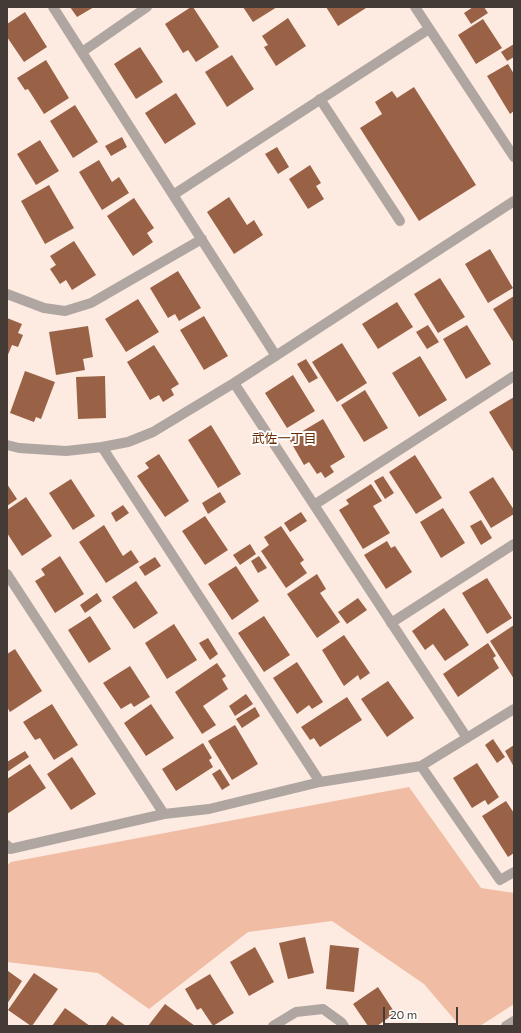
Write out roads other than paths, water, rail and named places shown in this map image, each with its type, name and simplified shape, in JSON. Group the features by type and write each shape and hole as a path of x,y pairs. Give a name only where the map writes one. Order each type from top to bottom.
{"street":[{"path":"54,7 276,356"},
{"path":"82,52 147,7"},
{"path":"415,7 514,157"},
{"path":"173,194 429,28"},
{"path":"320,99 400,221"},
{"path":"7,445 19,448 66,452 128,442 153,432 234,383 514,201"},
{"path":"7,284 7,294 44,308 64,311 91,303 202,239"},
{"path":"314,505 514,376"},
{"path":"234,383 390,623 467,738"},
{"path":"102,447 320,782"},
{"path":"390,623 514,544"},
{"path":"7,574 164,814"},
{"path":"7,845 10,849 164,814 209,809 320,782 421,766 514,709"},
{"path":"421,766 500,880 514,872"},
{"path":"273,1026 296,1012 323,1009 341,1022 344,1026"},
{"path":"506,1026 514,1021"}],"district":[{"name":"武佐一丁目","path":"284,439"}]}
